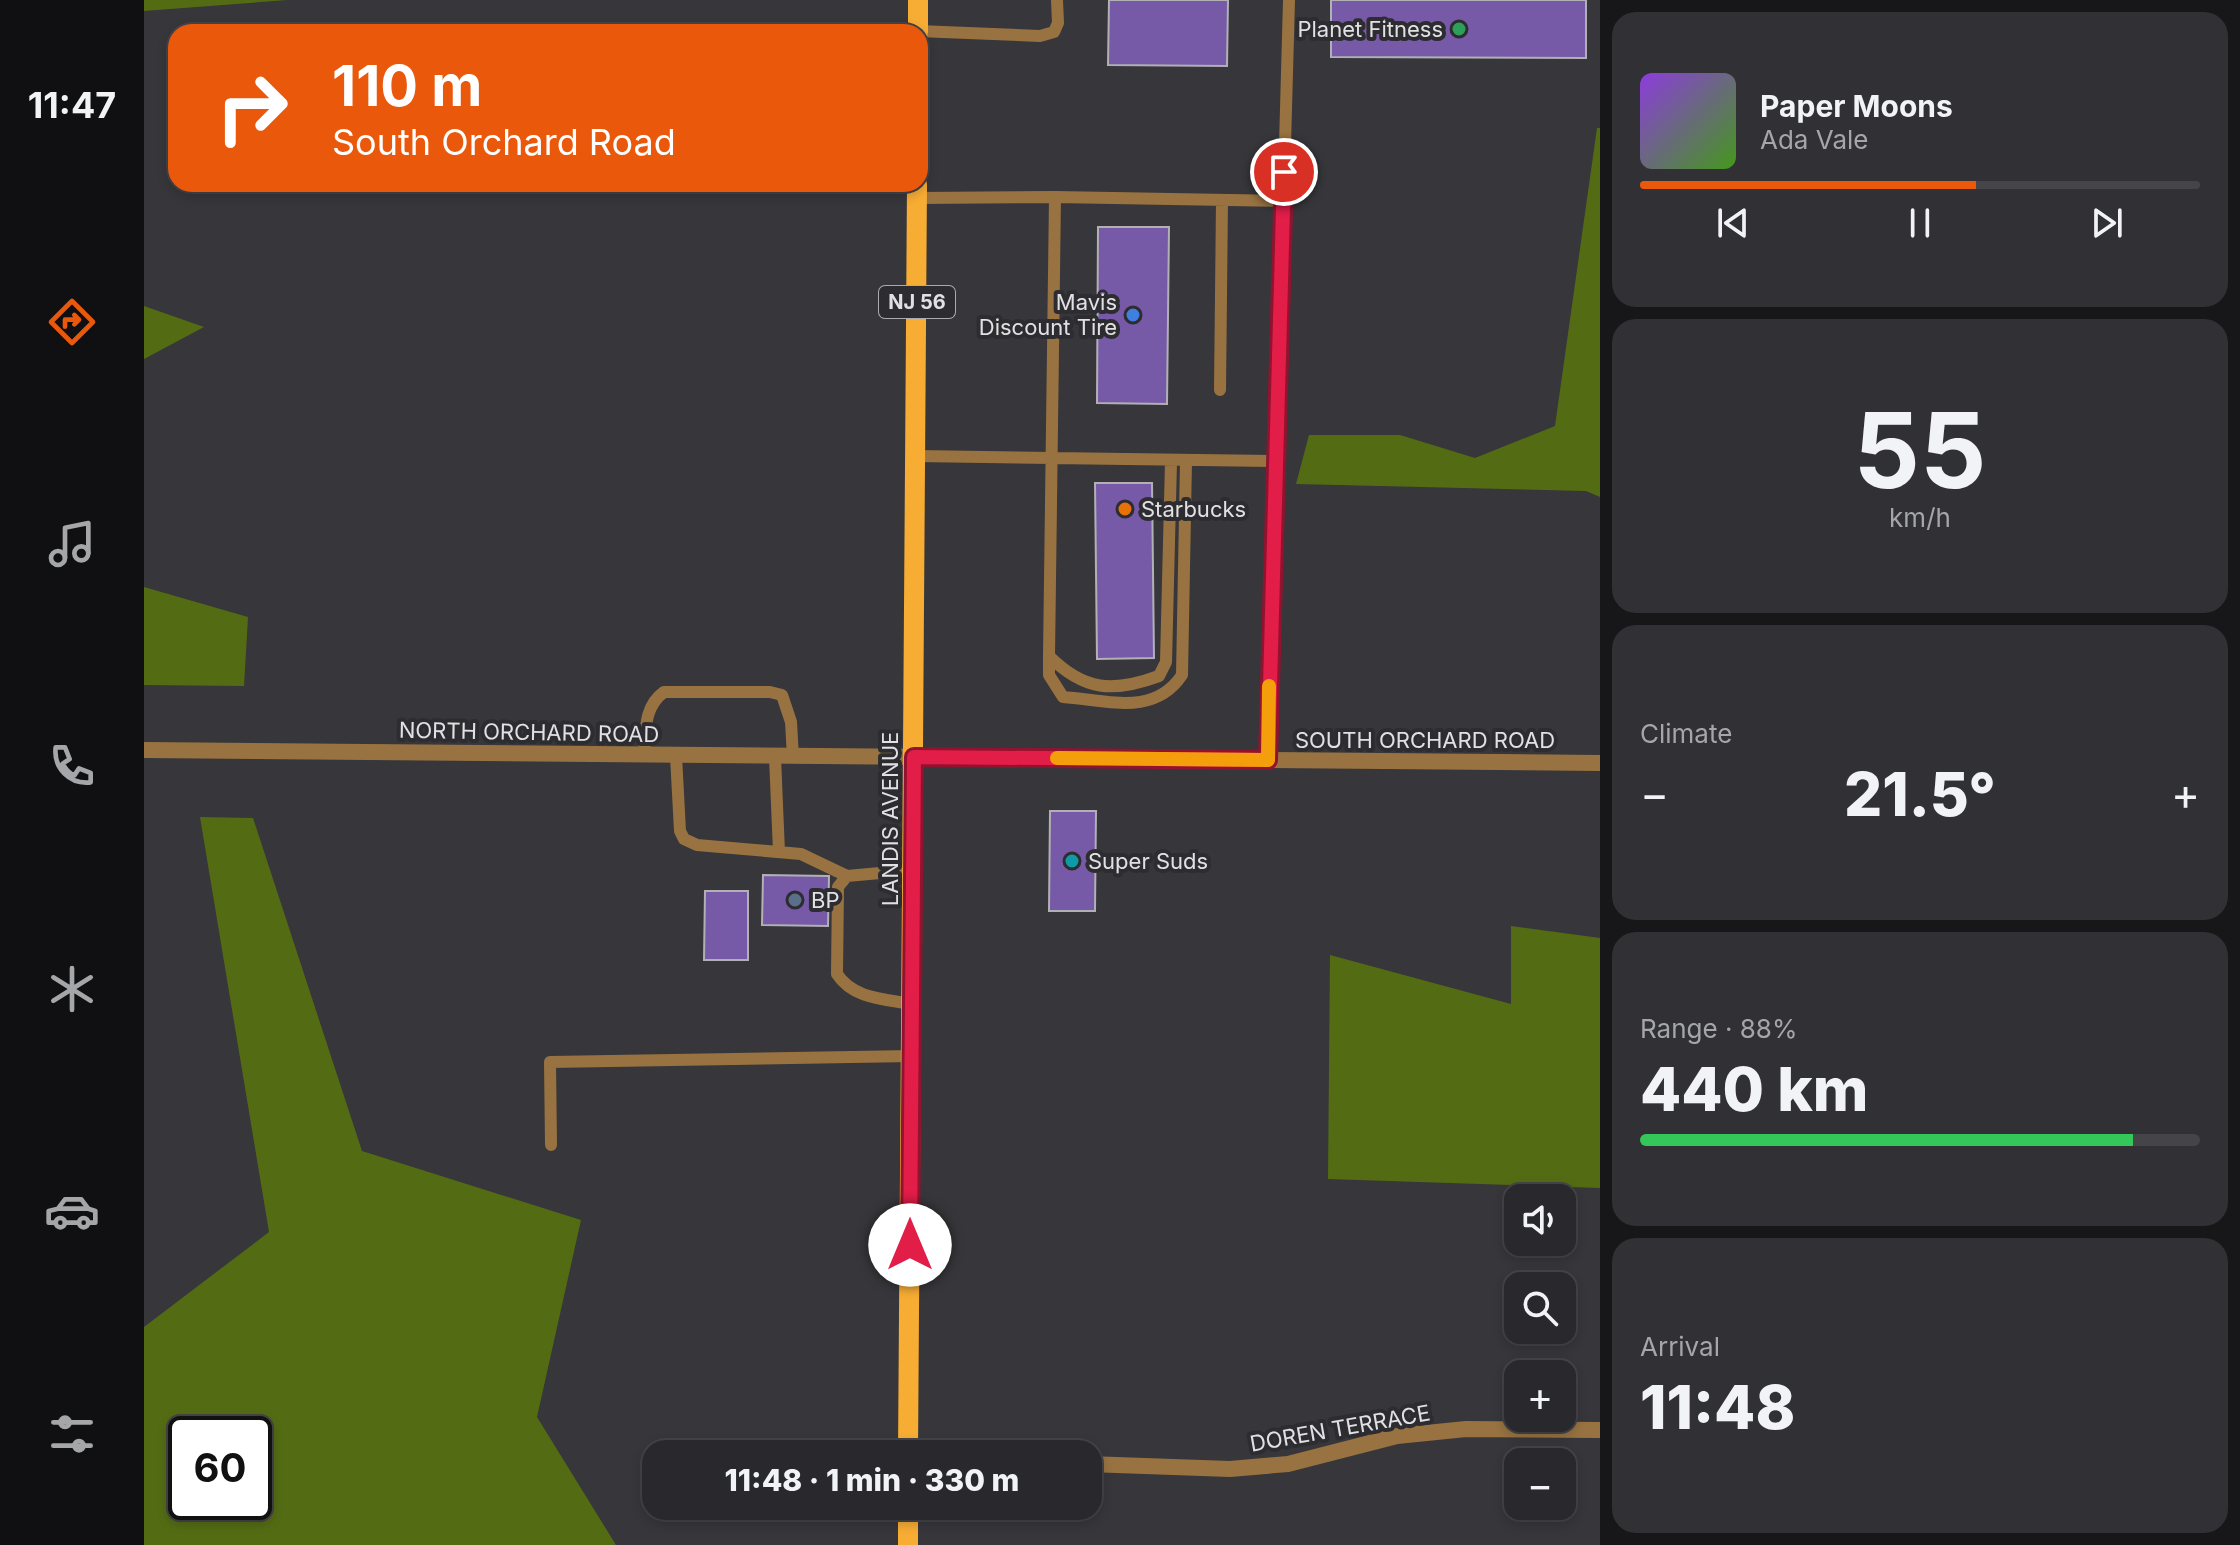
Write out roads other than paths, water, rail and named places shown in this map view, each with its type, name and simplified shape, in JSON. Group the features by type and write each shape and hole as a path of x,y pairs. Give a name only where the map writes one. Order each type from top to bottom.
{"main road":[{"path":"918,0 918,24"},
{"name":"LANDIS AVENUE","path":"908,1440 917,192"},
{"path":"908,1520 908,1545"}],"street":[{"name":"NORTH ORCHARD ROAD","path":"144,750 914,757"},
{"name":"SOUTH ORCHARD ROAD","path":"914,757 1600,763"},
{"name":"DOREN TERRACE","path":"1102,1464 1230,1469 1288,1464 1397,1436 1438,1431 1600,1430"}],"lane":[{"path":"928,31 1040,36 1054,32 1058,23 1057,0"},
{"path":"1268,760 1289,0"},
{"path":"928,191 1284,201"},
{"path":"1055,197 1049,675 1063,697 1144,703 1170,693 1182,675 1186,461"},
{"path":"1220,390 1222,200"},
{"path":"916,456 1171,462 1276,461"},
{"path":"1049,656 1070,677 1099,687 1135,685 1159,676 1166,662 1171,462"},
{"path":"644,756 652,700 664,692 770,692 782,695 787,704 793,757"},
{"path":"676,756 680,831 684,839 697,845 801,854 847,876 913,870"},
{"path":"775,757 779,852"},
{"path":"847,876 838,887 837,974 845,986 862,995 912,1004"},
{"path":"551,1145 550,1062 912,1056"}],"place":[{"name":"Planet Fitness","path":"1459,29"},
{"name":"Mavis Discount Tire","path":"1133,315"},
{"name":"Starbucks","path":"1125,509"},
{"name":"Super Suds","path":"1072,861"},
{"name":"BP","path":"795,900"}]}
